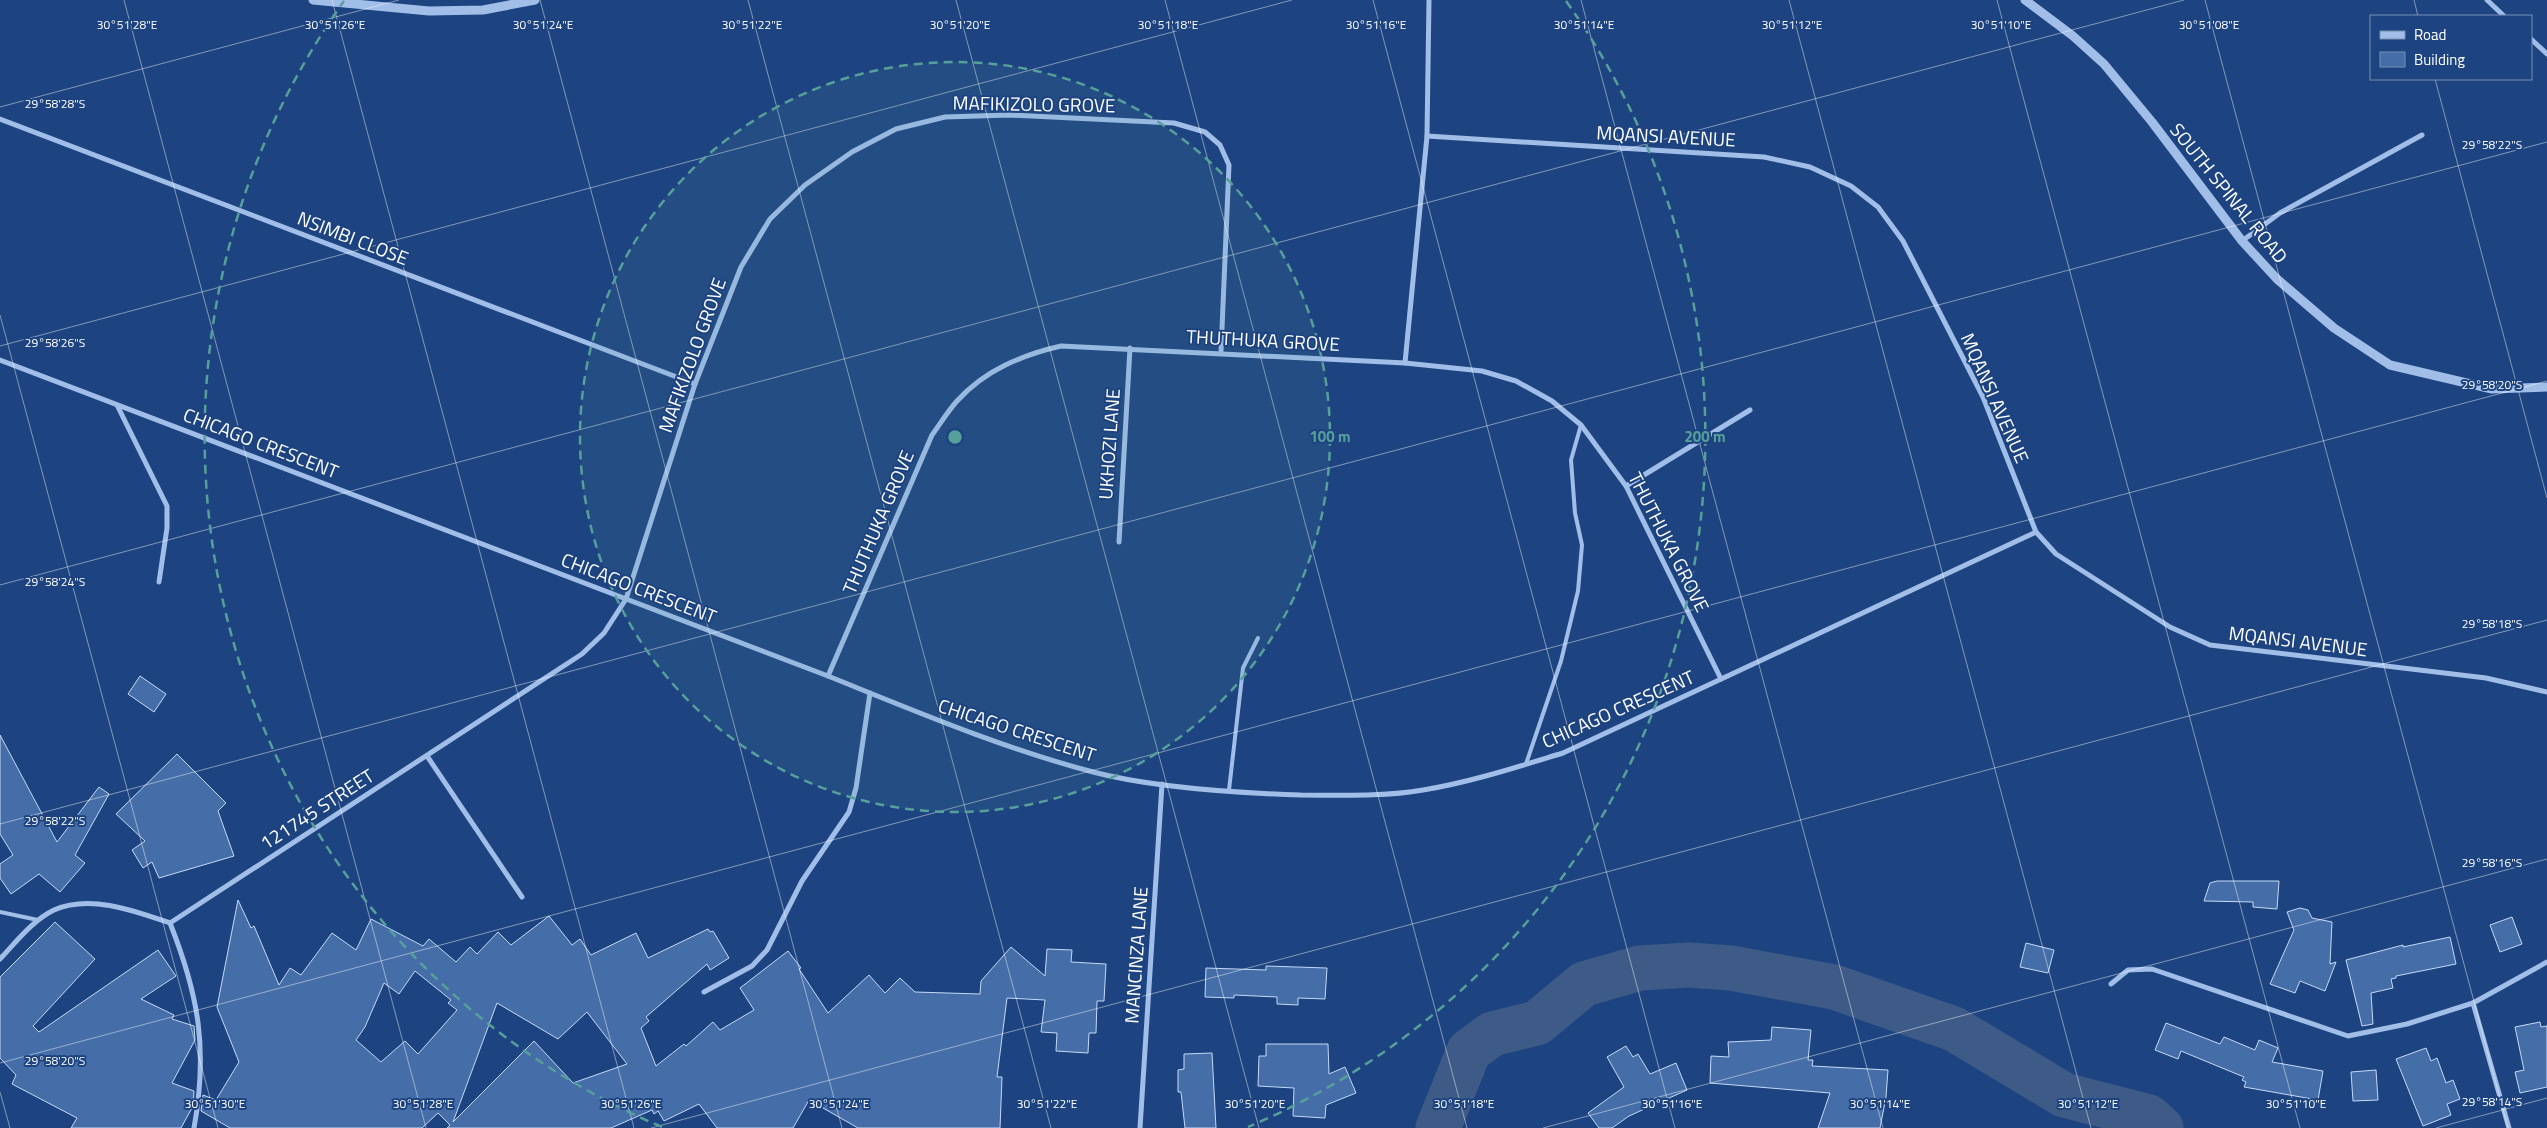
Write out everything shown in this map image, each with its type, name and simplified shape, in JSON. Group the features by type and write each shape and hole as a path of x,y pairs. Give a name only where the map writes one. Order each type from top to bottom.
{"street":[{"path":"313,0 429,11 483,10 535,0"},
{"path":"1405,363 1427,136 1429,0"},
{"name":"SOUTH SPINAL ROAD","path":"2025,0 2073,36 2104,64 2152,122 2242,242 2277,279 2334,328 2390,365 2492,388 2547,387"},
{"path":"2487,0 2503,15"},
{"path":"2532,41 2547,54"},
{"name":"MAFIKIZOLO GROVE","path":"626,599 695,384 741,267 770,219 805,185 852,152 896,129 945,117 1010,115 1174,123 1205,132 1220,145 1229,165 1221,352"},
{"name":"NSIMBI CLOSE","path":"0,119 695,384"},
{"path":"2242,242 2280,213 2422,135"},
{"name":"MQANSI AVENUE","path":"1427,136 1764,156 1810,167 1851,186 1878,207 1903,241 1983,397 2036,532 2056,554 2170,628 2210,645 2486,678 2547,692"},
{"name":"THUTHUKA GROVE","path":"828,676 932,435 958,400 989,374 1025,354 1061,346 1221,352 1405,363 1482,371 1516,380 1552,400 1580,425 1626,486 1721,679"},
{"name":"UKHOZI LANE","path":"1119,542 1130,348"},
{"name":"CHICAGO CRESCENT","path":"0,360 828,676 956,728 1085,769 1162,784 1276,794 1353,796 1422,790 1492,775 1563,753 2036,532"},
{"path":"117,404 167,506 167,522 159,582"},
{"path":"1626,486 1750,410"},
{"name":"121745 STREET","path":"170,923 582,654 604,633 626,599"},
{"path":"704,992 752,966 767,950 802,881 849,812 856,788 870,693"},
{"path":"426,756 522,897"},
{"name":"MANCINZA LANE","path":"1140,1128 1162,784"},
{"path":"0,959 28,929 54,910 83,904 129,910 170,923 187,966 198,1009 201,1090 194,1128"},
{"path":"2111,984 2128,970 2152,969 2348,1036 2407,1024 2473,1003 2547,962"},
{"path":"2473,1003 2509,1128"}],"lane":[{"path":"1526,764 1560,661 1578,591 1582,545 1575,513 1571,460 1580,425"},
{"path":"1229,790 1243,668 1258,638"},
{"path":"0,912 40,921"}],"building":[{"path":"140,676 166,694 154,712 128,694"},
{"path":"0,735 57,842 99,787 109,794 75,855 85,863 60,892 39,874 11,894 0,878 0,864 13,855 0,834"},
{"path":"177,754 226,803 218,811 234,856 159,878 152,862 143,868 132,850 145,841 116,814"},
{"path":"2217,881 2279,881 2277,909 2253,907 2253,902 2204,901 2210,883"},
{"path":"238,900 251,928 254,926 279,985 290,968 301,975 332,933 356,950 371,919 423,946 429,939 456,962 470,947 477,954 498,932 511,945 549,916 572,945 580,939 591,955 636,933 648,958 708,929 710,932 713,931 729,958 710,970 707,964 646,1017 649,1021 641,1028 656,1066 684,1044 686,1046 713,1022 720,1030 754,1010 740,988 788,951 801,968 799,969 828,1013 869,975 885,993 900,978 915,992 980,994 981,981 1011,947 1045,976 1047,949 1072,950 1071,962 1106,964 1104,1001 1097,1001 1096,1033 1089,1033 1088,1053 1056,1051 1057,1033 1041,1032 1045,1000 1007,998 997,1077 1002,1077 1000,1128 858,1128 809,1100 793,1128 717,1128 699,1104 664,1121 658,1111 654,1114 652,1110 611,1128 447,1128 450,1125 438,1113 422,1128 230,1128 201,1111 203,1095 216,1100 239,1062 217,1007","holes":["415,971 451,1000 448,1003 457,1010 418,1054 405,1041 381,1062 356,1040 365,1027 384,983 399,994","497,1003 558,1039 587,1012 627,1064 573,1083 534,1041 453,1122"]},
{"path":"2300,908 2308,910 2312,918 2332,922 2330,964 2336,962 2325,991 2300,981 2295,993 2270,984 2294,930 2287,912"},
{"path":"2512,917 2522,944 2500,952 2490,925"},
{"path":"55,922 95,959 33,1026 39,1032 158,950 176,976 141,999 174,1015 172,1019 194,1026 195,1040 172,1083 194,1091 193,1106 181,1128 71,1128 77,1118 12,1084 16,1075 0,1058 0,977"},
{"path":"2450,937 2456,964 2396,976 2396,978 2391,979 2393,988 2371,993 2373,1024 2362,1026 2346,960 2403,945 2403,947"},
{"path":"2026,943 2054,950 2048,973 2020,967"},
{"path":"1266,966 1327,968 1325,999 1298,998 1298,1005 1277,1004 1277,997 1234,995 1234,998 1205,997 1206,968 1266,970"},
{"path":"2540,1022 2541,1027 2547,1026 2547,1087 2520,1093 2515,1072 2524,1070 2515,1027"},
{"path":"2166,1023 2220,1044 2224,1037 2255,1050 2259,1040 2278,1048 2272,1062 2323,1071 2318,1100 2244,1087 2246,1082 2242,1080 2244,1077 2181,1051 2178,1059 2155,1050"},
{"path":"1772,1027 1811,1030 1808,1060 1813,1060 1812,1066 1888,1070 1886,1097 1880,1128 1818,1128 1830,1093 1710,1083 1711,1056 1729,1057 1728,1042 1771,1040"},
{"path":"1266,1044 1328,1044 1329,1074 1345,1067 1356,1093 1326,1105 1325,1118 1293,1116 1294,1088 1258,1086 1259,1056 1266,1056"},
{"path":"1626,1046 1633,1057 1638,1054 1650,1074 1676,1063 1687,1090 1629,1116 1612,1128 1599,1128 1588,1113 1624,1087 1607,1057"},
{"path":"2426,1048 2431,1061 2437,1058 2446,1083 2453,1080 2460,1099 2447,1104 2451,1115 2423,1126 2396,1059"},
{"path":"1212,1053 1216,1128 1185,1128 1181,1092 1178,1092 1178,1070 1184,1069 1184,1054"},
{"path":"2376,1070 2378,1100 2353,1101 2351,1072"}],"waterway":[{"path":"1438,1128 1469,1051 1492,1034 1537,1023 1584,984 1640,968 1689,965 1731,968 1834,987 1954,1029 2064,1095 2149,1117 2161,1128"}]}
